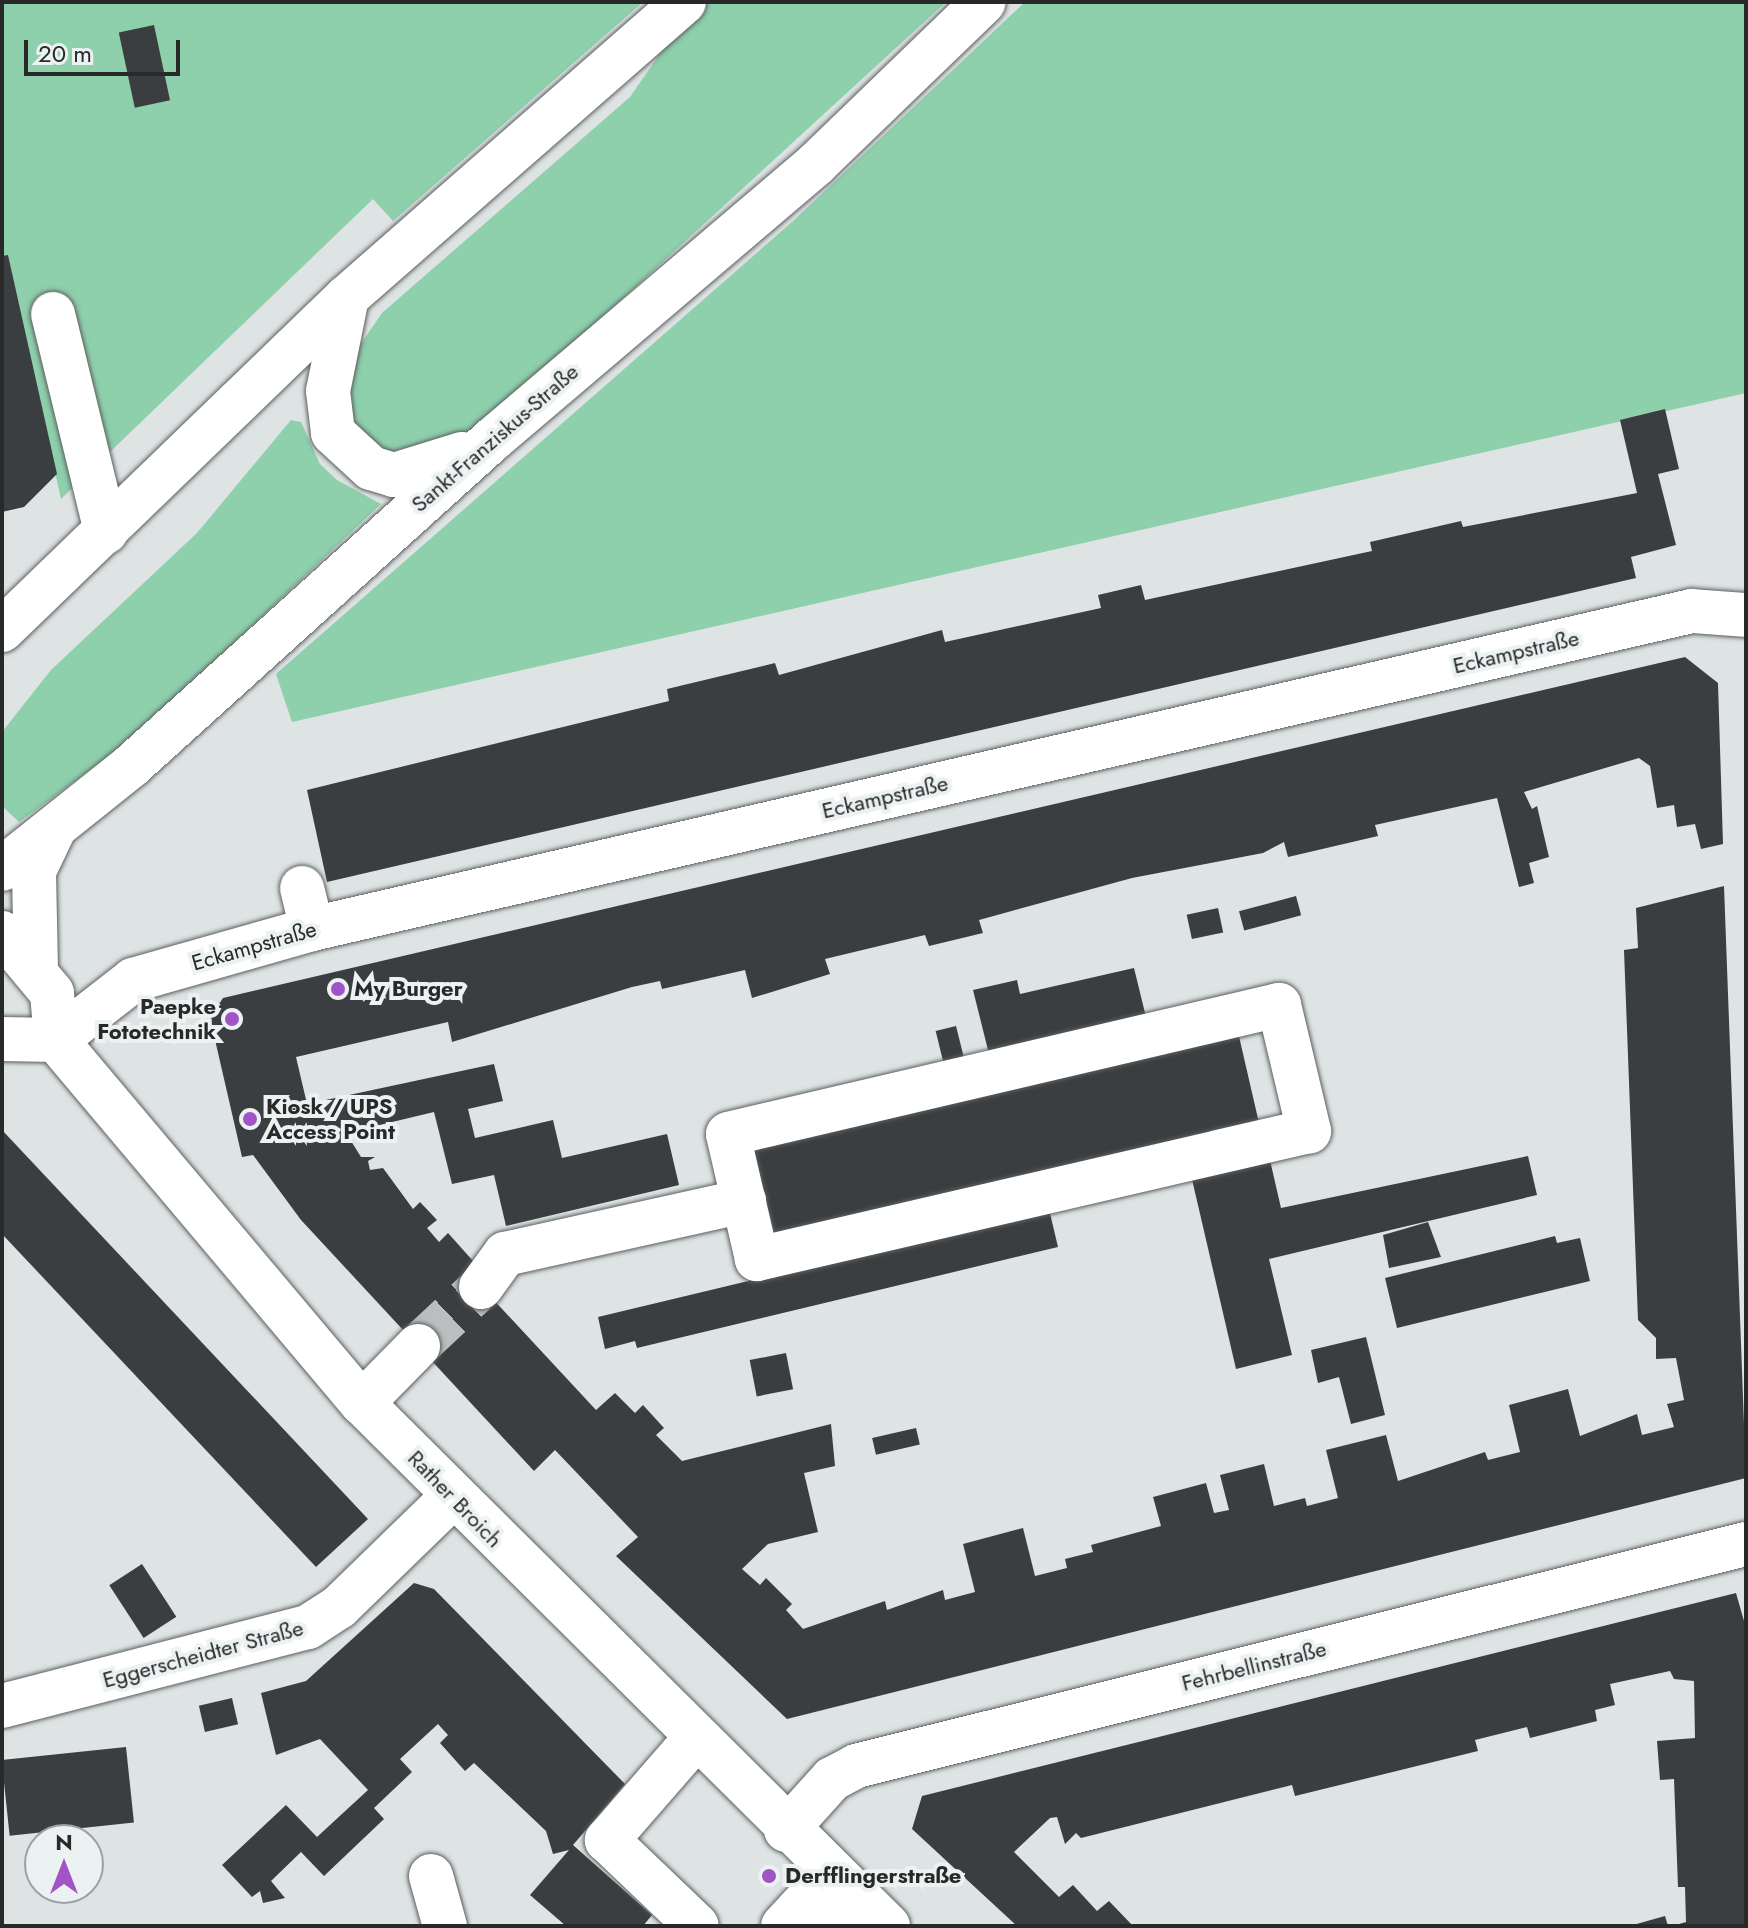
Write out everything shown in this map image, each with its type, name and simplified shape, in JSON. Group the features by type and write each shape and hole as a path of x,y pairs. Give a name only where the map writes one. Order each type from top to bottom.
{"main road":[{"path":"6,632 347,297 684,2"},
{"name":"Sankt-Franziskus-Straße","path":"2,869 55,827 493,439 816,164 984,2"},
{"path":"347,297 327,411 346,450 371,468 414,474 493,439"},
{"path":"53,314 106,532"},
{"name":"Eckampstraße","path":"56,1040 133,980 312,929 1692,611 1740,612"},
{"path":"36,969 34,871 55,827"},
{"path":"302,888 312,929"},
{"path":"2,933 36,969 52,993 56,1040 2,1039"},
{"path":"1279,1005 1309,1131 757,1259 744,1201 728,1134 1279,1005"},
{"name":"Rather Broich","path":"56,1040 362,1403 786,1830 838,1898 888,1926"},
{"path":"481,1287 505,1254 744,1201"},
{"path":"362,1403 418,1346"},
{"name":"Eggerscheidter Straße","path":"2,1706 308,1627 339,1607 452,1497"},
{"name":"Fehrbellinstraße","path":"786,1830 832,1779 856,1766 1746,1544"},
{"path":"694,1740 607,1840 697,1926"},
{"path":"431,1876 445,1926"},
{"path":"783,1926 838,1898"}],"green space":[{"path":"2,2 643,2 393,221 373,199 61,499 8,256 2,257"},
{"path":"706,2 946,2 464,444 394,462 348,431 343,370 382,313 630,97 679,26"},
{"path":"1025,2 1746,2 1746,393 292,722 276,674 792,222"},
{"path":"291,420 301,422 320,464 337,480 381,504 131,740 19,822 2,806 2,732 51,670 197,533"}],"building":[{"path":"154,25 170,100 135,108 119,32"},
{"path":"8,255 57,474 24,507 2,512 2,256"},
{"path":"1665,409 1679,469 1658,474 1676,545 1631,557 1636,578 327,882 307,790 669,701 667,689 775,663 779,675 942,630 945,642 1101,608 1098,595 1141,585 1145,600 1372,551 1370,542 1461,521 1463,527 1637,493 1620,420"},
{"path":"1685,657 1718,683 1723,844 1701,849 1695,824 1677,827 1674,805 1657,808 1650,766 1639,758 1524,792 1532,809 1537,806 1549,857 1529,863 1534,883 1519,887 1497,798 1375,825 1378,836 1288,857 1284,842 1263,853 1132,878 979,920 983,933 929,946 925,935 825,959 830,974 752,998 745,970 662,989 660,981 632,987 452,1042 448,1022 296,1057 307,1104 494,1064 503,1101 468,1109 475,1138 553,1120 562,1158 667,1134 679,1185 506,1226 494,1175 452,1184 434,1112 346,1133 361,1157 375,1157 368,1161 370,1170 383,1168 413,1209 420,1202 437,1220 427,1228 439,1242 448,1233 482,1271 490,1296 596,1410 615,1393 635,1413 643,1405 664,1428 656,1435 682,1461 831,1424 835,1466 804,1473 818,1532 768,1544 742,1569 760,1585 766,1578 792,1604 786,1610 803,1629 885,1601 887,1610 943,1590 945,1600 975,1592 963,1544 1023,1528 1035,1576 1067,1568 1065,1559 1093,1552 1091,1545 1161,1526 1153,1497 1206,1483 1214,1513 1229,1510 1220,1475 1264,1464 1274,1506 1305,1498 1307,1506 1338,1498 1326,1450 1386,1435 1398,1481 1485,1452 1488,1460 1520,1452 1509,1405 1568,1389 1580,1436 1637,1414 1642,1435 1674,1427 1667,1404 1684,1400 1676,1358 1656,1359 1656,1338 1638,1320 1624,950 1638,948 1636,908 1724,886 1746,1478 787,1719 616,1556 638,1537 555,1450 534,1471 301,1220 253,1155 242,1157 210,1018 223,998"},
{"path":"1296,896 1301,915 1244,931 1239,911"},
{"path":"1218,908 1223,932 1192,939 1187,915"},
{"path":"1134,968 1147,1021 990,1058 973,990 1017,980 1020,994"},
{"path":"956,1026 966,1065 945,1070 936,1031"},
{"path":"1238,1032 1260,1127 768,1241 746,1146"},
{"path":"2,1130 368,1519 316,1567 2,1234"},
{"path":"1269,1156 1281,1208 1528,1156 1537,1195 1269,1259 1292,1355 1236,1369 1191,1175"},
{"path":"1049,1209 1058,1247 637,1348 635,1341 605,1349 598,1317"},
{"path":"1428,1222 1441,1257 1389,1268 1383,1235"},
{"path":"1555,1236 1557,1243 1580,1238 1590,1281 1397,1328 1385,1278"},
{"path":"1366,1337 1385,1415 1351,1424 1339,1377 1318,1383 1311,1350"},
{"path":"786,1353 793,1389 757,1396 750,1360"},
{"path":"916,1428 920,1445 876,1455 872,1438"},
{"path":"142,1564 176,1617 144,1638 109,1585"},
{"path":"414,1583 434,1589 625,1784 573,1845 652,1915 643,1926 566,1926 530,1895 569,1850 553,1854 546,1831 474,1763 465,1771 440,1743 448,1735 438,1724 400,1759 412,1772 374,1808 384,1819 324,1876 301,1852 271,1881 285,1898 263,1903 260,1891 252,1897 222,1865 286,1805 317,1837 368,1790 320,1739 276,1755 261,1693 306,1681"},
{"path":"1736,1593 1746,1628 1746,1926 1672,1926 1686,1922 1685,1887 1678,1887 1674,1779 1660,1780 1657,1741 1695,1738 1694,1681 1674,1679 1670,1671 1610,1684 1615,1705 1595,1710 1597,1721 1530,1738 1527,1727 1475,1740 1478,1751 1295,1796 1292,1785 1081,1838 1076,1833 1065,1844 1057,1817 1050,1818 1014,1852 1059,1897 1073,1885 1097,1911 1109,1901 1133,1926 1017,1926 912,1829 922,1796"},
{"path":"232,1698 238,1724 205,1732 199,1706"},
{"path":"126,1747 134,1823 104,1826 24,1824 24,1834 10,1836 2,1760"},
{"path":"1665,1916 1668,1926 1633,1926 1633,1925"}],"tunnel":[{"path":"418,1346 481,1287"}],"place":[{"name":"My Burger","path":"338,989"},
{"name":"Paepke Fototechnik","path":"232,1019"},
{"name":"Kiosk / UPS Access Point","path":"250,1119"},
{"name":"Derfflingerstraße","path":"769,1876"}]}
